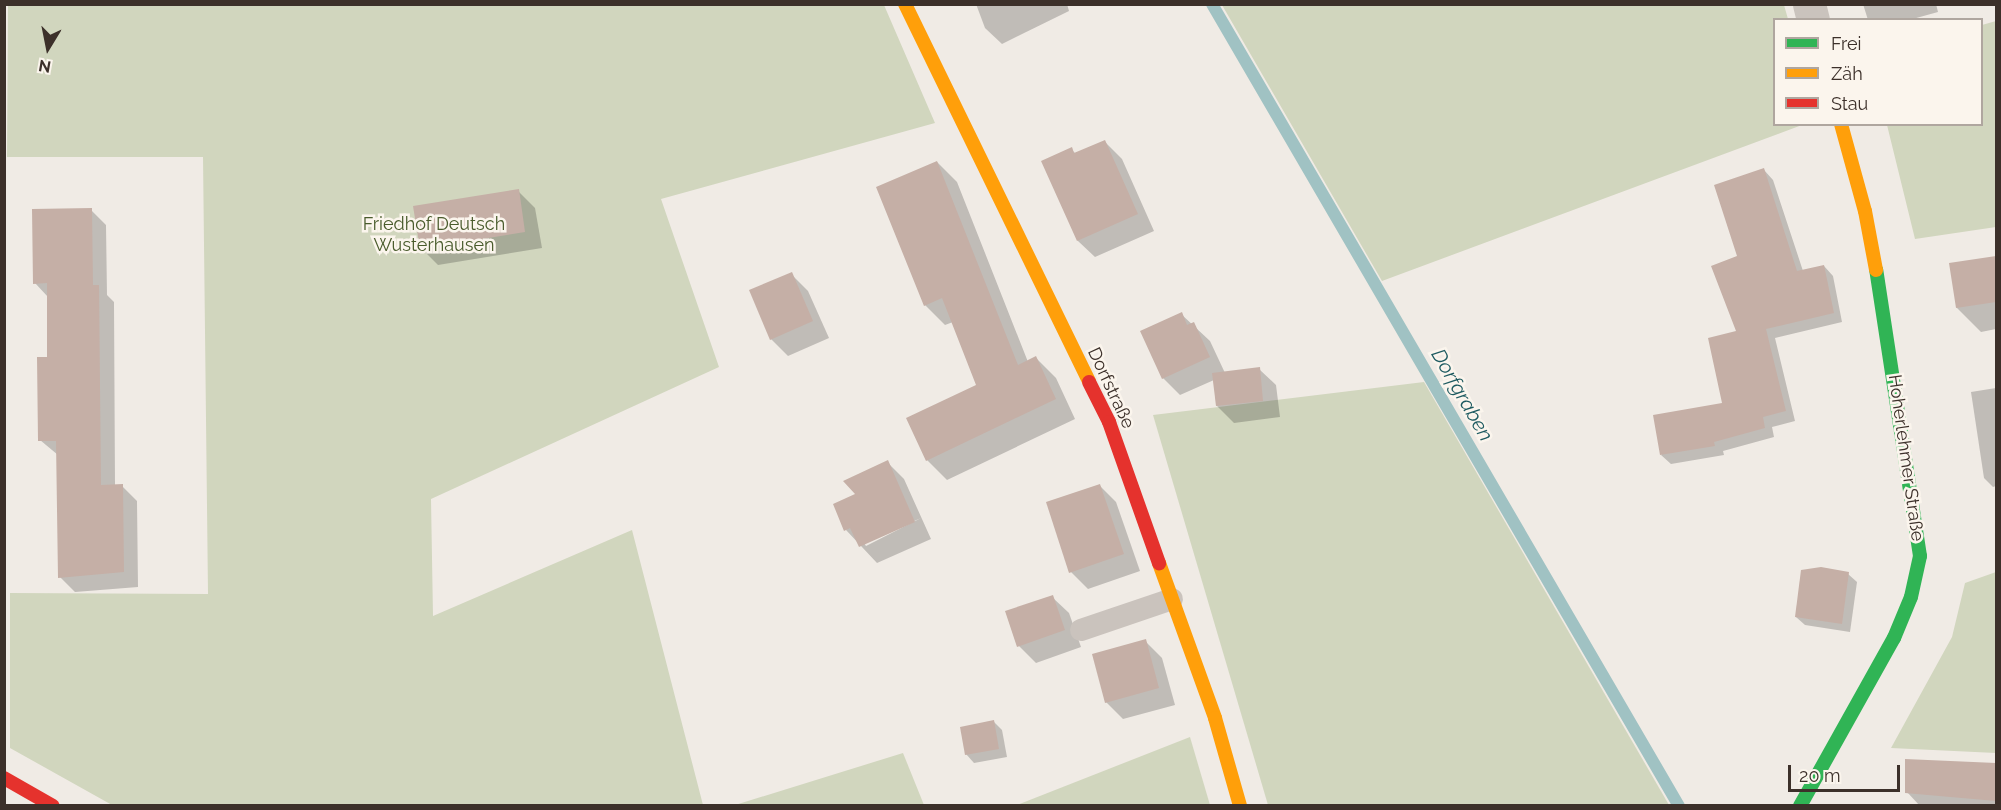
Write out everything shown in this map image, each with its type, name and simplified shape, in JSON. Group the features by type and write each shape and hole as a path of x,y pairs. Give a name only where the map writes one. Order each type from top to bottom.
{"street":[{"name":"Dorfstraße","path":"905,4 1109,422 1215,718 1240,806"},
{"name":"Hoherlehmer Straße","path":"1800,806 1853,717 1894,638 1911,597 1920,555 1887,328 1865,211 1842,126"},
{"path":"4,778 54,806"}],"lane":[{"path":"1081,630 1172,599"}],"green space":[{"name":"Friedhof Deutsch Wusterhausen","path":"8,5 884,5 935,123 661,199 719,367 431,499 433,616 632,530 703,805 112,805 10,748 10,593 208,594 203,157 7,157"},
{"path":"1222,5 1784,5 1788,18 1773,18 1773,126 1799,126 1382,281"},
{"path":"1996,21 1996,227 1915,239 1887,126 1983,126 1983,25"},
{"path":"1424,382 1669,805 1268,805 1153,415"},
{"path":"1996,572 1996,753 1891,748 1952,637 1965,583"},
{"path":"1190,737 1210,805 1017,805"},
{"path":"903,753 924,805 735,805"}],"building":[{"path":"1105,140 1138,214 1077,241 1041,161 1072,147 1074,153"},
{"path":"937,161 1018,365 1036,356 1056,399 926,461 906,418 976,385 942,298 924,306 876,187"},
{"path":"1764,168 1797,271 1824,265 1834,313 1766,329 1786,411 1763,417 1765,428 1714,442 1715,446 1660,455 1653,415 1722,403 1708,338 1736,331 1711,266 1737,256 1714,185"},
{"path":"519,189 525,232 420,249 413,206"},
{"path":"92,208 93,285 99,285 101,485 123,484 124,572 58,578 56,441 38,441 37,357 47,357 47,283 33,284 32,209"},
{"path":"1996,256 1996,302 1956,308 1949,263"},
{"path":"792,272 813,321 770,340 749,290"},
{"path":"1182,312 1187,325 1194,322 1210,357 1162,379 1140,331"},
{"path":"1260,367 1263,401 1216,406 1212,373"},
{"path":"888,460 915,522 859,547 850,528 844,531 833,504 855,494 843,481"},
{"path":"1100,484 1124,554 1069,573 1046,502"},
{"path":"1821,567 1849,572 1842,624 1795,617 1801,570"},
{"path":"1053,595 1065,630 1017,647 1005,611"},
{"path":"1146,639 1159,688 1105,703 1092,654"},
{"path":"994,720 999,749 965,755 960,727"},
{"path":"1905,759 1996,763 1996,801 1905,793"}],"waterway":[{"name":"Dorfgraben","path":"1212,4 1679,806"}],"traffic: fast":[{"path":"1800,806 1894,638 1911,597 1920,556 1876,270"}],"traffic: slow":[{"path":"905,4 1089,382"},
{"path":"1842,126 1865,211 1876,270"},
{"path":"1159,563 1215,718 1240,806"}],"traffic: jam":[{"path":"1089,382 1109,422 1159,563"},
{"path":"4,778 53,806"}]}
